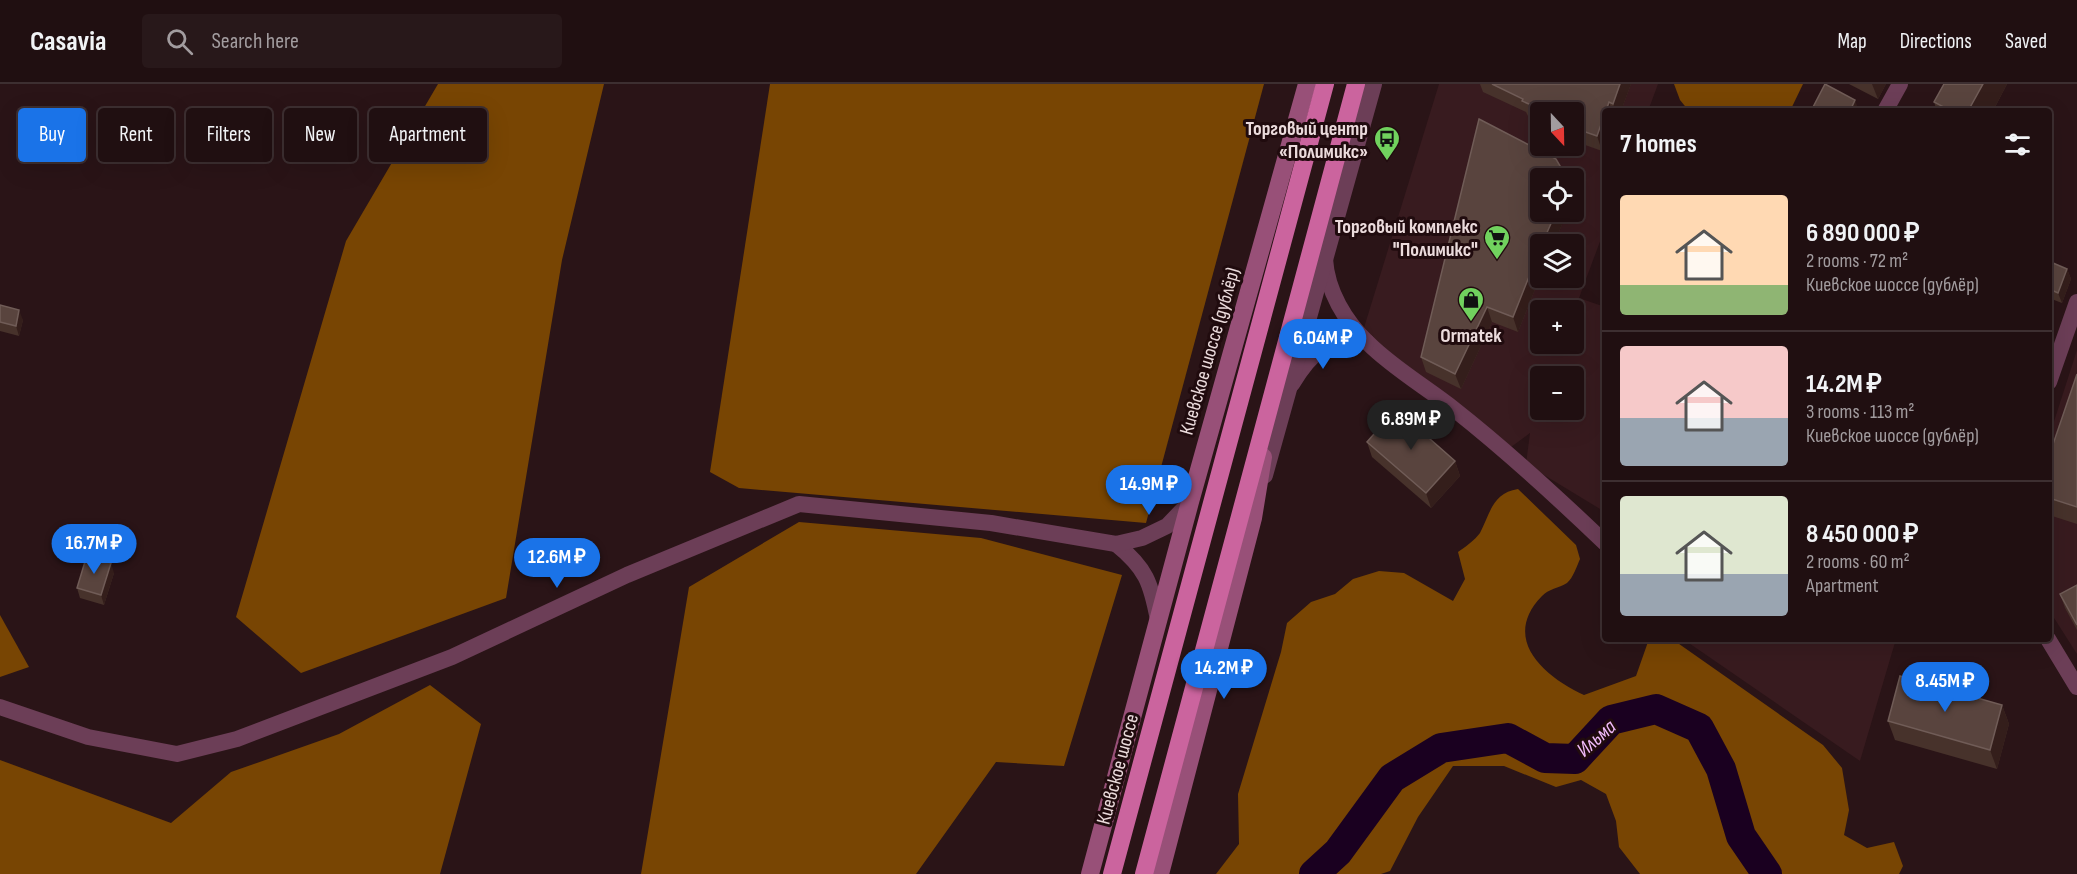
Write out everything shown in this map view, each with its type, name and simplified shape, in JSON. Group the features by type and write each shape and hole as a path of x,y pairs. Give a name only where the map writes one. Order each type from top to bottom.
{"highway":[{"name":"Киевское шоссе","path":"1112,874 1325,84"},
{"path":"1144,874 1356,84"}],"main road":[{"name":"Киевское шоссе (дублёр)","path":"1090,874 1190,502 1307,84"},
{"path":"1160,874 1253,518 1276,380"}],"street":[{"path":"1253,518 1284,398 1373,84"},
{"path":"1887,108 1900,84"},
{"path":"1325,255 1326,273 1334,298 1367,342 1464,417 1552,492 1602,540"},
{"path":"2052,373 2077,302"},
{"path":"1284,398 1299,372 1328,343 1354,338 1367,342"},
{"path":"0,707 88,737 177,754 237,739 452,657 627,575 800,504 991,523 1116,544 1142,538 1167,526 1190,502"},
{"path":"1116,544 1137,561 1152,591 1158,620"},
{"path":"2050,642 2077,687"}],"shaded area":[{"path":"438,84 604,84 562,260 506,598 301,673 236,617 346,241 392,162 487,162 487,108 424,108"},
{"path":"770,84 1264,84 1146,523 739,488 710,472"},
{"path":"1439,84 1658,84 1649,108 1602,108 1602,236 1584,285 1584,234 1530,234 1530,288 1583,288 1579,298 1602,306 1602,510 1526,464 1530,433 1511,447 1363,331"},
{"path":"1674,84 1803,84 1791,108 1687,108 1680,100"},
{"path":"2077,350 2077,654 2052,615 2052,428"},
{"path":"1518,489 1576,545 1580,559 1569,581 1544,594 1530,612 1525,627 1527,641 1542,667 1555,678 1584,695 1636,676 1648,642 1676,642 1823,745 1842,768 1849,810 1844,835 1867,848 1894,842 1903,866 1899,874 1640,874 1619,847 1616,821 1606,794 1581,780 1556,787 1504,766 1453,766 1418,817 1390,871 1381,874 1216,874 1239,844 1238,794 1281,652 1287,623 1311,602 1335,594 1353,579 1379,571 1404,573 1453,601 1465,579 1458,552 1480,533 1493,505 1509,491"},
{"path":"799,522 981,538 1122,575 1064,766 996,762 916,874 641,874 689,587"},
{"path":"0,615 29,667 0,677"},
{"path":"1687,642 1895,642 1860,761"},
{"path":"430,685 481,724 440,874 0,874 0,760 171,823 231,772 339,734"}],"building":[{"path":"1492,84 1620,84 1613,104 1609,102 1607,108 1602,108 1602,122 1597,136 1584,131 1584,102 1530,102 1530,105 1522,101 1523,99"},
{"path":"1825,84 1855,100 1851,108 1813,108"},
{"path":"1944,84 1983,84 1970,108 1945,108 1934,102"},
{"name":"Торговый комплекс \"Полимикс\"","path":"1479,119 1530,145 1530,156 1550,156 1556,159 1561,168 1530,168 1530,222 1552,222 1546,234 1530,234 1530,274 1513,317 1487,307 1455,374 1421,357"},
{"path":"2053,263 2067,269 2058,293 2052,290"},
{"path":"0,305 19,310 16,326 0,322"},
{"path":"2077,374 2077,507 2052,499 2052,447"},
{"path":"1396,409 1455,461 1426,493 1367,442"},
{"path":"87,555 111,563 101,595 77,588"},
{"path":"2077,585 2077,625 2060,594"},
{"path":"1900,676 2002,705 1990,750 1888,721"}],"waterway":[{"name":"Ильма","path":"1314,874 1338,852 1392,778 1441,748 1508,738 1545,758 1575,759 1611,720 1656,709 1699,728 1721,769 1741,836 1767,874"}],"place":[{"name":"Торговый центр «Полимикс»","path":"1387,162"},
{"name":"Торговый комплекс \"Полимикс\"","path":"1497,261"},
{"name":"Ormatek","path":"1471,323"}]}
